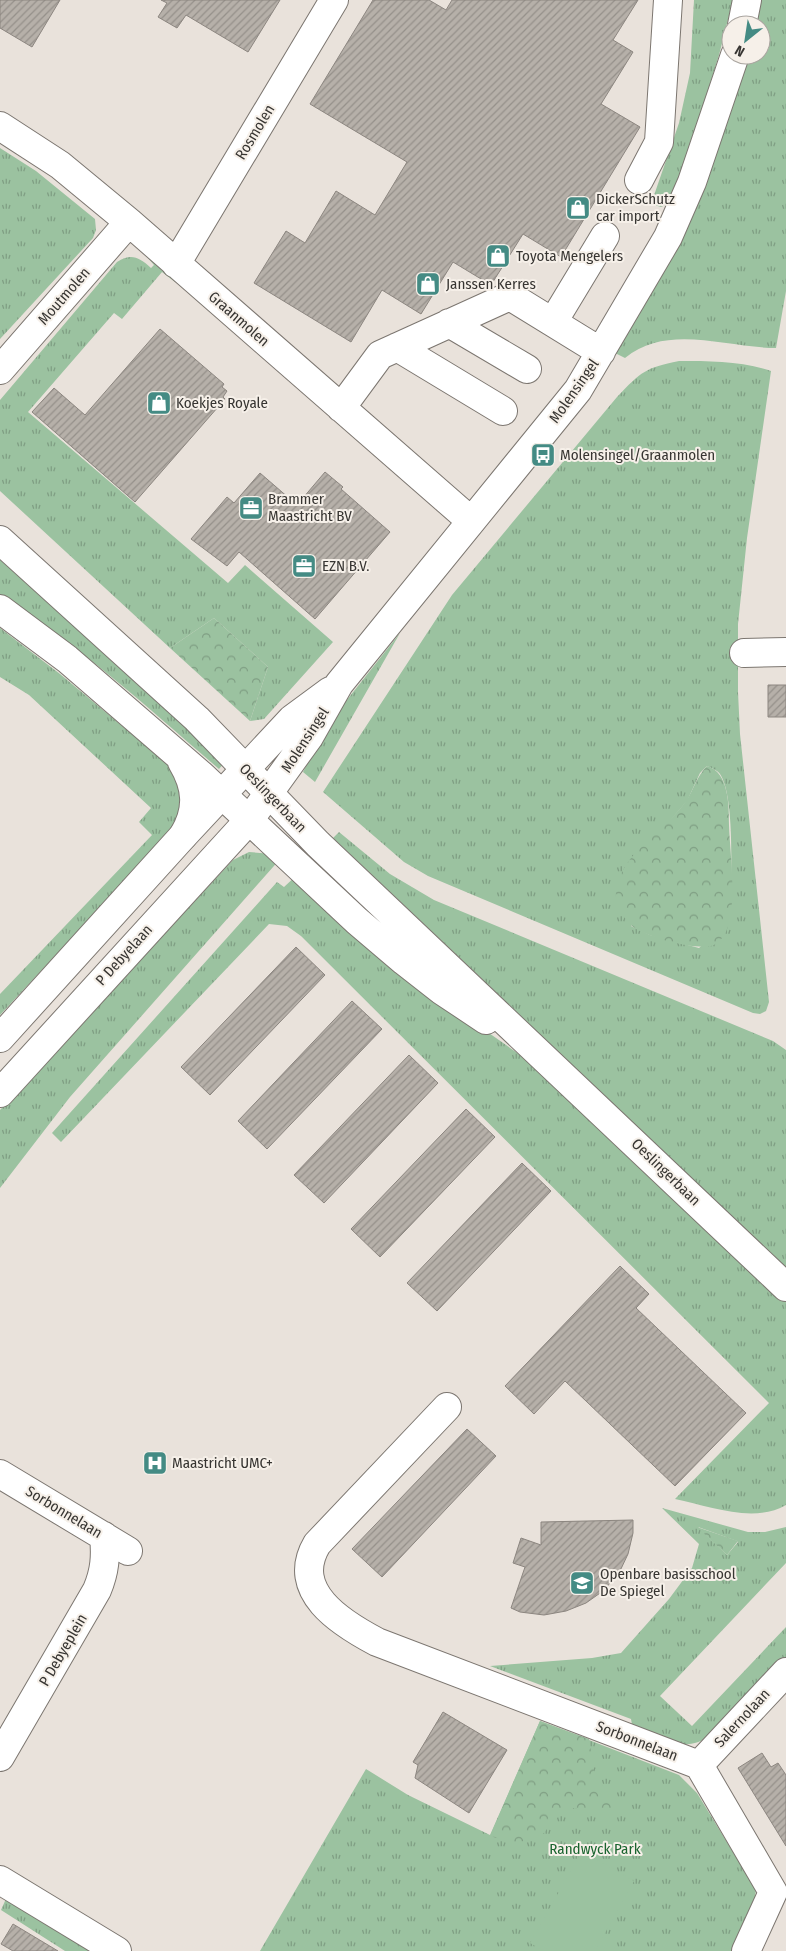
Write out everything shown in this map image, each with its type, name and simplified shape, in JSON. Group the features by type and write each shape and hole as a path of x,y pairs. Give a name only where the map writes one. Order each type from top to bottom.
{"street":[{"name":"Rosmolen","path":"176,264 334,0"},
{"path":"638,180 658,142 668,0"},
{"path":"744,15 747,0"},
{"name":"Molensingel","path":"250,819 309,737 339,684 560,415 601,352 668,236 695,174 732,65"},
{"name":"Graanmolen","path":"0,126 60,164 471,521"},
{"name":"Moutmolen","path":"0,370 129,222"},
{"path":"553,322 605,236"},
{"path":"341,408 380,355 510,296 601,352"},
{"path":"449,323 526,369"},
{"path":"397,346 503,411"},
{"name":"Oeslingerbaan","path":"0,540 145,671 318,844 786,1288"},
{"name":"Oeslingerbaan","path":"0,609 67,659 177,754 250,819 356,921 404,961 441,990 544,1057"},
{"path":"744,653 786,652"},
{"name":"Molensingel","path":"183,836 292,719 339,684"},
{"path":"0,1038 183,836 193,814 194,789 189,774 177,754"},
{"name":"P Debyelaan","path":"0,1093 250,819"},
{"name":"Sorbonnelaan","path":"447,1407 322,1536 310,1559 309,1571 312,1585 329,1611 352,1628 377,1642 699,1765"},
{"name":"Sorbonnelaan","path":"0,1474 128,1551"},
{"name":"P Debyeplein","path":"0,1757 98,1590 104,1571 106,1552 104,1536"},
{"name":"Salernolaan","path":"699,1765 786,1672"},
{"path":"699,1765 780,1891 746,1951"},
{"path":"0,1880 117,1951"}],"green space":[{"path":"694,0 733,0 729,15 721,15 721,47 685,165 669,203 661,207 651,204 679,123 690,73"},
{"path":"761,0 786,0 786,291 776,348 678,339 642,348 625,358 615,353 744,65 771,65 771,15 758,15"},
{"path":"0,148 36,171 95,219 96,230 93,238 0,339"},
{"path":"152,253 179,278 175,282 162,272 122,319 114,313 28,412 228,583 245,565 333,642 264,719 250,721 268,667 214,618 170,648 0,491 0,400 117,262 131,257 143,261 151,268 154,265 148,258"},
{"path":"679,361 726,362 749,365 771,371 747,538 738,624 740,734 769,1002 766,1011 760,1014 753,1013 428,876 404,862 323,792 452,595 617,397 632,381 645,372","holes":["707,766 720,774 725,786 728,803 731,845 730,908 729,922 699,948 650,935 631,926 668,823 687,801 700,773"]},
{"path":"0,553 225,762 219,769 86,656 0,597"},
{"path":"214,618 268,667 250,721 170,648"},
{"path":"0,628 60,674 170,766 185,799 175,827 0,1015 0,994 152,835 139,822 151,808 29,695 0,677"},
{"path":"400,633 315,782 303,772 327,725"},
{"path":"707,766 714,769 720,775 724,782 728,800 732,896 729,923 725,934 715,944 703,947 670,942 638,930 625,917 616,900 618,884 623,870 631,858 677,813"},
{"path":"339,832 390,874 434,900 773,1041 786,1050 786,1273 501,997 333,838"},
{"path":"249,852 272,854 281,858 70,1097 0,1188 0,1110 233,860"},
{"path":"298,874 476,1024 536,1066 597,1119 786,1302 786,1505 760,1513 746,1513 731,1512 675,1499 769,1403 301,936 287,926 269,924 61,1142 52,1133 277,882 284,887"},
{"path":"662,1508 748,1532 765,1532 786,1527 786,1563 660,1696 692,1726 786,1627 786,1657 712,1734 703,1740 693,1744 664,1741 633,1730 631,1719 490,1666 592,1658 621,1653 669,1599 692,1568 699,1544","holes":["698,1527 737,1541 727,1555"]},
{"path":"697,1527 738,1541 727,1555"},
{"name":"Randwyck Park","path":"540,1721 679,1775 697,1793 756,1890 753,1909 732,1951 260,1951 366,1769 408,1795 490,1835"},
{"path":"540,1721 589,1739 594,1770 615,1810 611,1815 572,1808 555,1819 539,1839 513,1843 490,1836"},
{"path":"582,1851 634,1881 595,1951 544,1951 530,1943"},
{"path":"9,1892 108,1951 65,1951 1,1910"}],"building":[{"path":"0,0 60,0 32,47 0,28"},
{"path":"161,0 280,0 248,52 186,15 177,28 158,17 167,3"},
{"path":"373,0 429,0 446,10 452,0 638,0 613,40 633,52 601,104 640,127 561,257 523,234 491,285 453,262 421,314 382,290 351,342 254,283 286,231 305,243 336,191 375,215 407,162 310,104"},
{"path":"160,329 224,384 222,387 227,391 223,397 225,399 135,502 32,412 54,388 85,415"},
{"path":"325,472 343,487 341,489 390,532 315,619 239,552 227,566 191,539 227,497 234,503 260,473 297,505"},
{"path":"768,685 786,685 786,717 768,717"},
{"path":"296,947 325,975 210,1095 181,1067"},
{"path":"352,1001 382,1029 267,1149 238,1121"},
{"path":"409,1055 438,1083 324,1203 294,1175"},
{"path":"466,1109 495,1137 380,1257 351,1229"},
{"path":"522,1163 551,1191 437,1311 407,1283"},
{"path":"620,1266 649,1294 636,1308 746,1413 675,1486 565,1381 534,1414 505,1386"},
{"path":"467,1429 496,1456 382,1577 352,1549"},
{"path":"633,1520 633,1533 628,1554 619,1573 603,1591 586,1603 566,1611 544,1615 520,1612 511,1608 525,1567 513,1563 521,1538 541,1545 541,1522"},
{"path":"443,1712 507,1750 469,1813 415,1778 418,1765 413,1762"},
{"path":"762,1753 771,1767 778,1763 786,1775 786,1846 738,1768"},
{"path":"13,1924 58,1951 13,1951 1,1944"}],"place":[{"name":"DickerSchutz car import","path":"578,208"},
{"name":"Toyota Mengelers","path":"498,256"},
{"name":"Janssen Kerres","path":"428,284"},
{"name":"Koekjes Royale","path":"159,403"},
{"name":"Molensingel/Graanmolen","path":"543,455"},
{"name":"Brammer Maastricht BV","path":"251,508"},
{"name":"EZN B.V.","path":"304,566"},
{"name":"Maastricht UMC+","path":"155,1463"},
{"name":"Openbare basisschool De Spiegel","path":"582,1583"}]}
